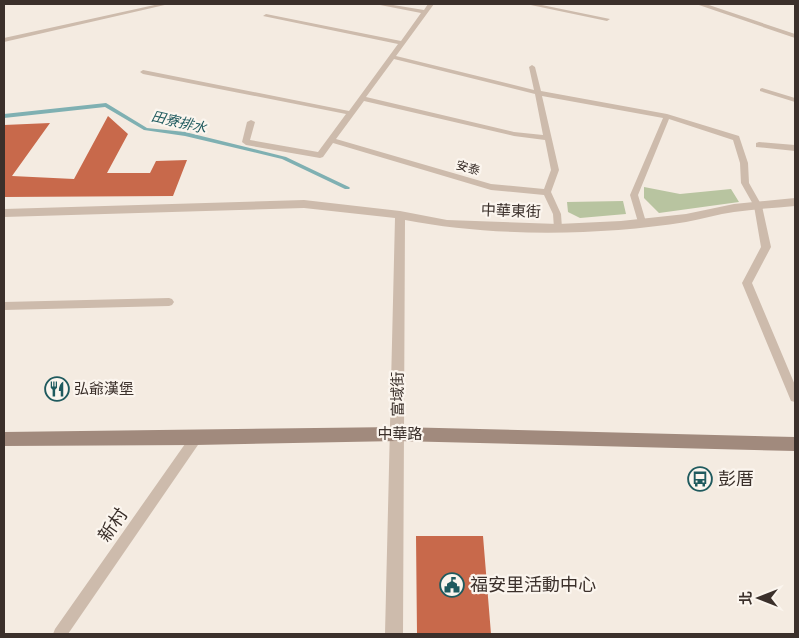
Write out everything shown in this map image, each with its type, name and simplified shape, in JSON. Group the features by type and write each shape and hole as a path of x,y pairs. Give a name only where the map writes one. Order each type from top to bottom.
{"street":[{"path":"700,4 795,36"},
{"name":"中華東街","path":"4,213 225,208 304,204 400,215 447,224 558,228 621,225 686,218 734,208 795,202"},
{"name":"富域街","path":"394,634 400,215"},
{"name":"中華路","path":"4,439 398,434 795,444"}],"lane":[{"path":"4,40 166,4"},
{"path":"378,4 426,12"},
{"path":"251,122 246,142 320,155 431,4"},
{"path":"529,4 607,19"},
{"path":"266,16 403,43"},
{"path":"393,56 538,93 667,116 736,138 744,163 745,183 758,206 766,247 747,283 795,397"},
{"path":"532,67 546,138 555,170 547,192 557,214 558,228"},
{"path":"143,72 350,113"},
{"path":"762,90 795,100"},
{"path":"361,98 514,134 546,138"},
{"path":"642,222 634,195 667,116"},
{"name":"安泰","path":"331,140 491,186 547,192"},
{"path":"759,145 795,148"},
{"path":"4,306 169,302"},
{"name":"新村","path":"60,634 196,438"}],"green space":[{"path":"644,187 680,194 731,189 739,202 659,213 644,198"},
{"path":"623,201 626,214 580,218 568,212 567,202"}],"building":[{"path":"108,116 128,134 107,173 150,173 156,161 187,160 173,196 4,197 4,125 50,123 12,176 74,179"},
{"name":"福安里活動中心","path":"416,536 483,536 491,634 417,634"}],"waterway":[{"name":"田寮排水","path":"4,116 106,105 146,129 185,134 284,158 347,188"}],"place":[{"name":"弘爺漢堡","path":"57,389"},
{"name":"彭厝","path":"700,479"},
{"name":"福安里活動中心","path":"452,585"}]}
